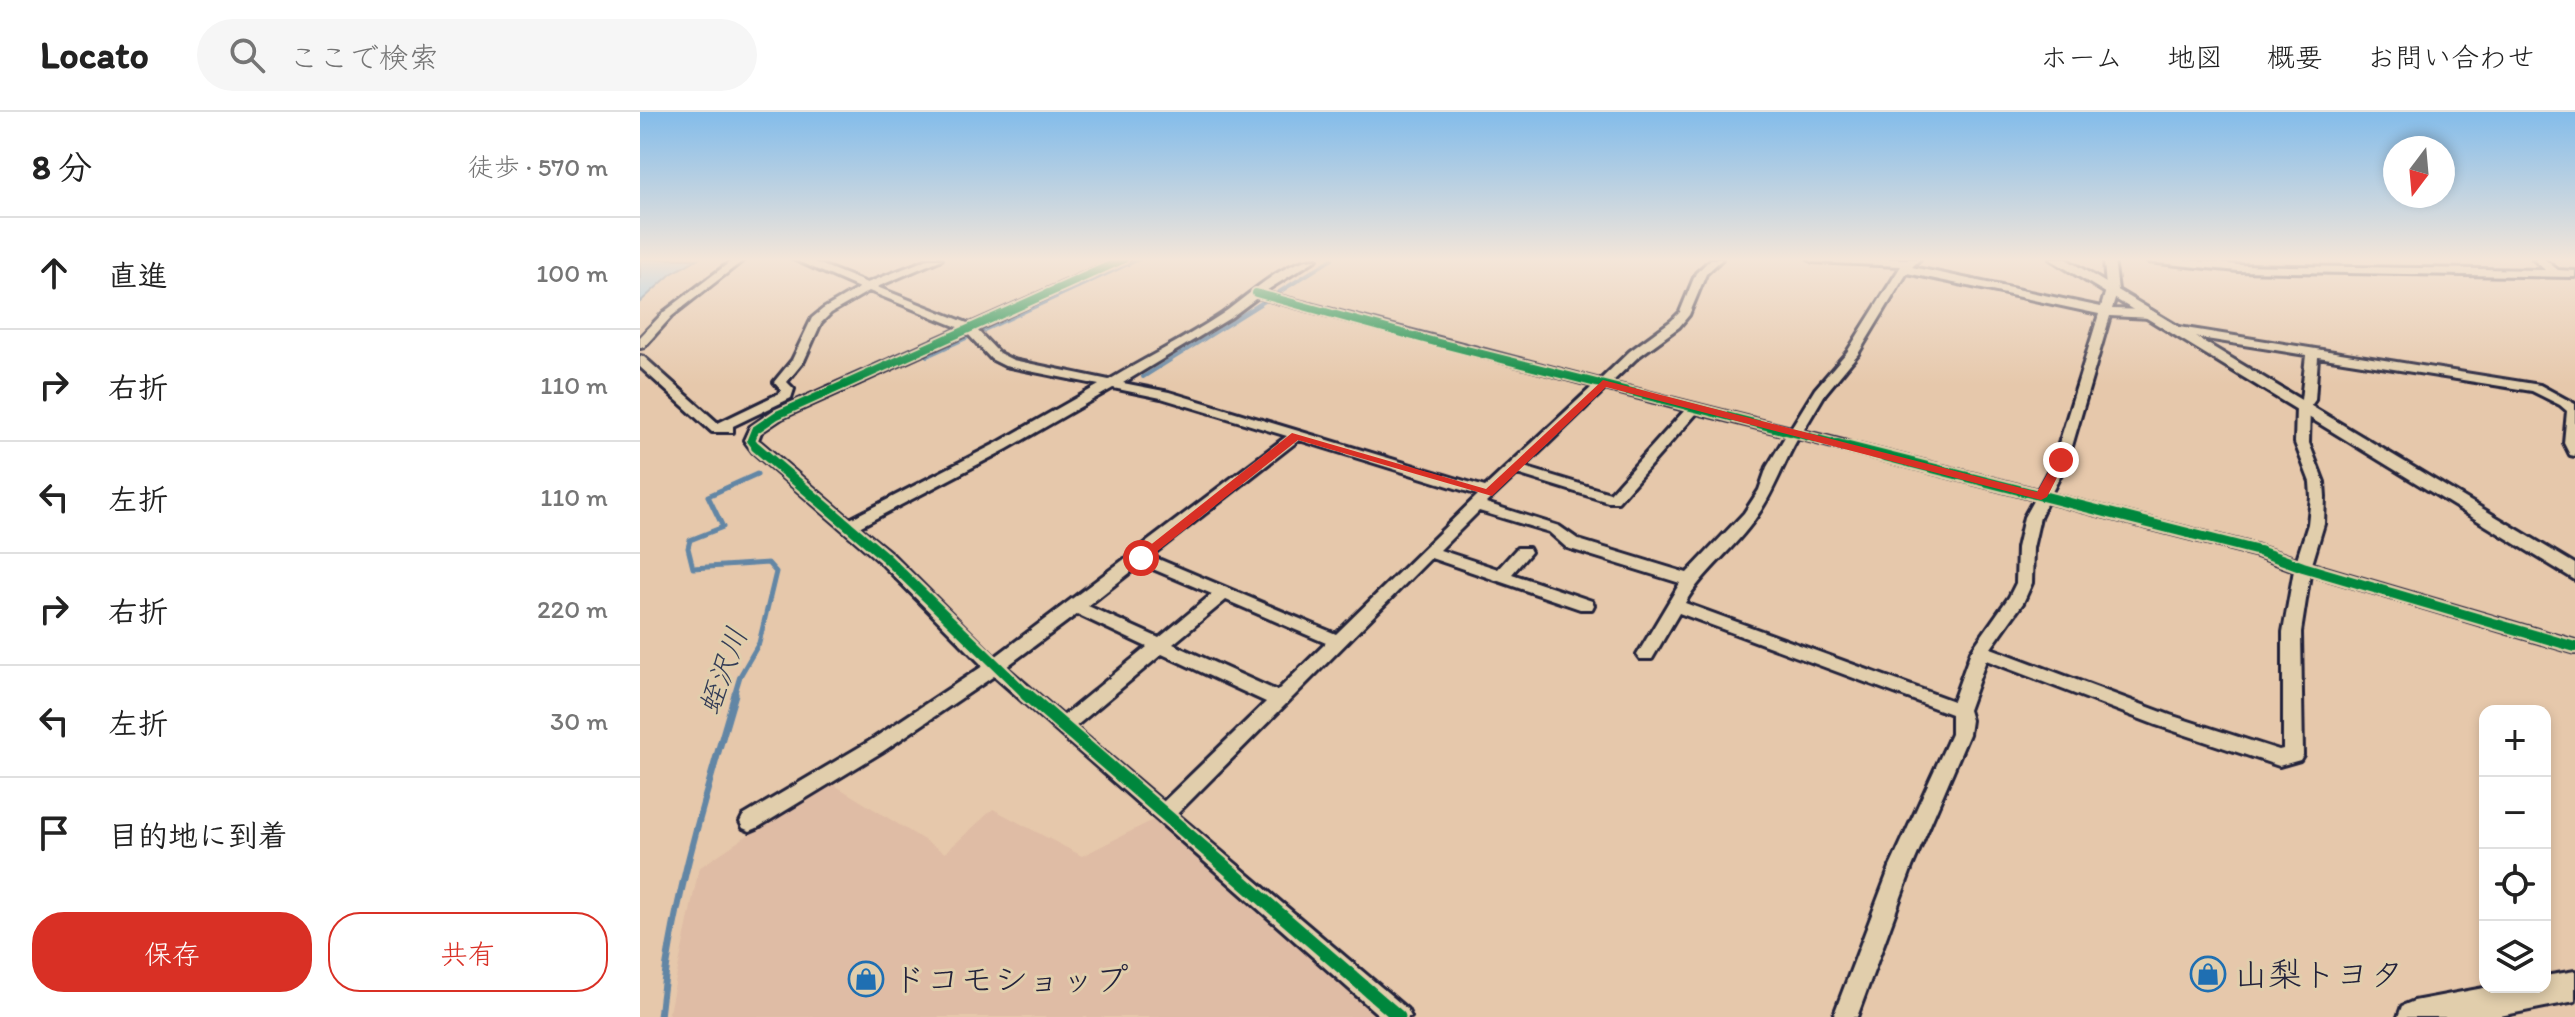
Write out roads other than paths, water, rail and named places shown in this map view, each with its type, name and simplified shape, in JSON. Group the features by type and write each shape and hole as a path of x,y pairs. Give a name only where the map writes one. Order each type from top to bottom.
{"highway":[{"path":"2414,1017 2575,986"}],"main road":[{"path":"2130,301 2575,573"}],"street":[{"path":"640,344 685,301"},
{"path":"717,429 786,395 788,389 780,382 798,361 816,321 840,301"},
{"path":"903,301 973,333 995,356 1009,363 1164,395 1296,436 1483,499 1554,529 1573,544 1690,580"},
{"path":"640,360 717,429 755,430 792,409 973,333 1038,301"},
{"path":"849,526 1002,446 1247,301"},
{"path":"1287,301 2259,551 2303,567 2575,647"},
{"path":"1163,815 1634,354 1675,324 1685,313 1690,301"},
{"path":"1646,655 1690,580 1750,516 1766,490 1774,467 1830,377 1864,337 1886,301"},
{"path":"2062,301 2106,312 2151,314"},
{"path":"1845,1017 1901,867 1960,734 1962,720 1959,710 1980,651 2017,599 2024,583 2025,548 2041,497 2061,460 2109,301"},
{"path":"2179,331 2535,388 2574,410 2571,443 2575,451"},
{"path":"1980,651 2163,720 2279,758 2293,755 2291,651 2303,567 2316,524 2318,497 2317,482 2302,443 2303,407 2308,400 2312,352"},
{"path":"1517,469 1613,499 1695,407"},
{"path":"755,430 751,440 758,449 885,557 993,665 1399,1017"},
{"path":"750,822 877,746 993,665 1141,558 1296,436"},
{"path":"1429,552 1586,605"},
{"path":"1500,577 1523,552"},
{"path":"1141,558 1339,642"},
{"path":"1062,727 1224,593"},
{"path":"1074,606 1279,700"},
{"path":"1676,606 1959,710"}],"waterway":[{"name":"蛭沢川","path":"927,356 1047,301"},
{"path":"1143,377 1264,301"},
{"name":"蛭沢川","path":"734,696 740,676 759,643 776,572 768,563 693,568 688,548 690,540 723,527 708,496 757,474"},
{"name":"蛭沢川","path":"660,1017 680,894 735,694"}],"place":[{"name":"山梨トヨタ","path":"2208,974"},
{"name":"ドコモショップ","path":"866,979"}]}
